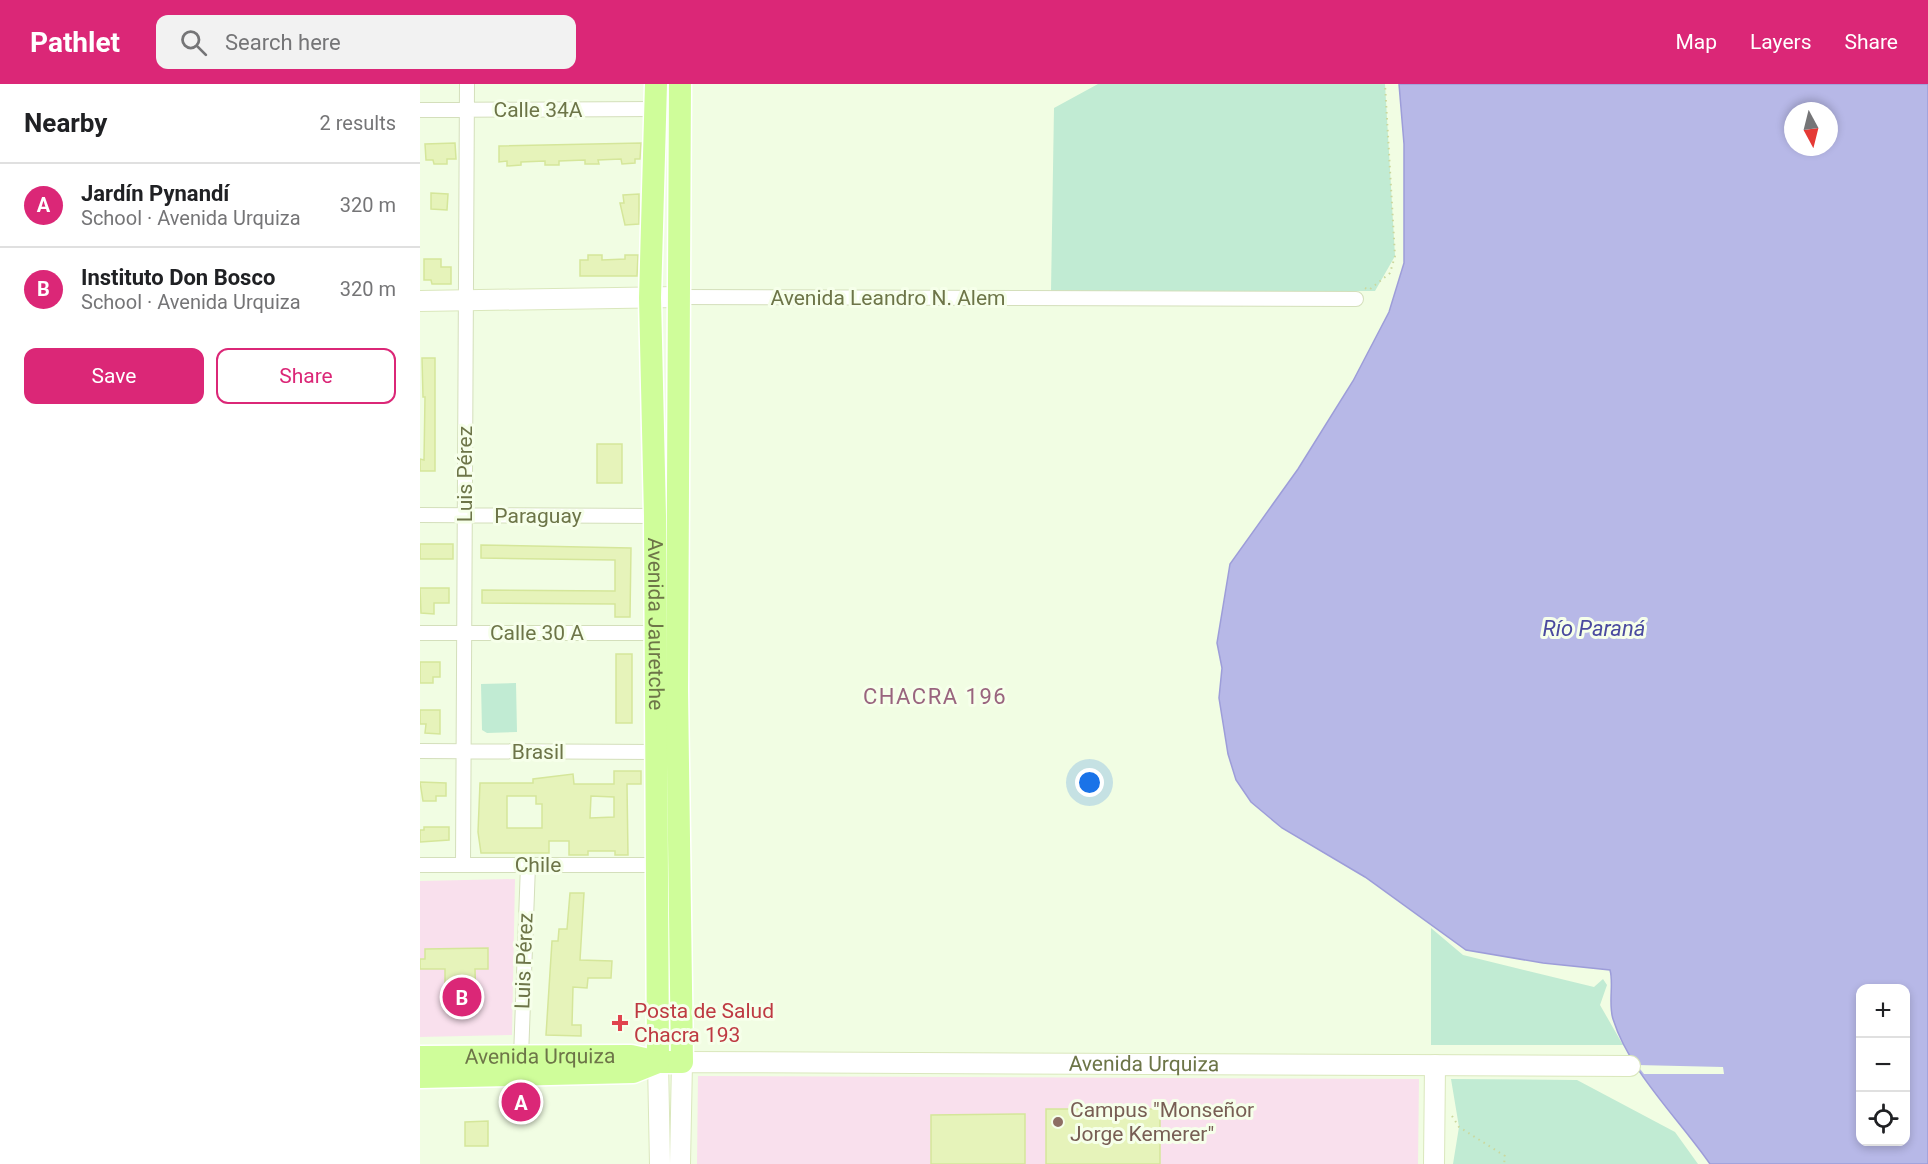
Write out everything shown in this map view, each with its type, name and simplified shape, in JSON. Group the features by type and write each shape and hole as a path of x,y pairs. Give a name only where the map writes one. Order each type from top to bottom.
{"main road":[{"name":"Avenida Jauretche","path":"656,84 677,690 682,1062 680,1164"},
{"name":"Avenida Jauretche","path":"660,1164 655,516 665,297 680,84"},
{"name":"Avenida Leandro N. Alem","path":"420,301 665,297"},
{"name":"Avenida Urquiza","path":"420,1057 631,1056 658,1062 1630,1066"},
{"name":"Avenida Urquiza","path":"420,1077 633,1072 658,1062"},
{"path":"1434,1164 1435,1065"}],"street":[{"name":"Luis Pérez","path":"463,865 467,84"},
{"name":"Calle 34A","path":"420,110 656,109"},
{"name":"Avenida Leandro N. Alem","path":"665,297 1356,299"},
{"name":"Paraguay","path":"420,515 655,516"},
{"name":"Calle 30 A","path":"420,633 655,633"},
{"name":"Brasil","path":"420,751 656,752"},
{"name":"Chile","path":"420,865 656,865"},
{"name":"Luis Pérez","path":"521,1057 528,865"}],"path":[{"path":"1339,299 1358,284 1369,290 1390,273 1395,256 1385,84"},
{"path":"1434,1107 1449,1113 1459,1127 1495,1147 1504,1156 1504,1164"}],"shaded area":[{"path":"515,879 512,1035 420,1037 420,881"},
{"name":"Campus \"Monseñor Jorge Kemerer\"","path":"698,1076 1419,1079 1418,1164 697,1164"}],"green space":[{"path":"1098,84 1385,84 1395,256 1375,291 1051,291 1054,108"},
{"path":"516,683 517,732 487,733 482,730 481,684"},
{"path":"1431,928 1463,955 1594,987 1603,979 1607,985 1600,1005 1623,1045 1431,1045"},
{"path":"1451,1079 1577,1080 1675,1132 1698,1164 1453,1164 1459,1127"}],"water":[{"name":"Río Paraná","path":"1399,84 1928,84 1928,1164 1710,1164 1643,1076 1620,1038 1612,1013 1610,970 1543,963 1466,950 1365,877 1282,828 1251,802 1236,780 1228,754 1219,698 1222,668 1217,643 1230,564 1298,469 1353,381 1389,312 1404,263 1404,144"}],"pier":[{"path":"1637,1065 1723,1067 1724,1074 1644,1074"}],"building":[{"path":"455,143 456,159 447,159 447,164 434,164 433,160 426,160 425,144"},
{"path":"641,143 640,159 635,159 635,163 622,164 621,159 598,160 599,164 585,164 585,160 559,161 559,165 545,165 545,161 521,162 521,165 507,166 507,161 499,162 499,146"},
{"path":"431,193 448,194 447,210 431,209"},
{"path":"639,194 639,224 625,225 620,203 624,203 623,195"},
{"path":"588,255 602,255 602,260 625,259 625,255 638,255 637,276 580,276 580,260 588,260"},
{"path":"424,259 441,259 441,267 451,267 451,284 432,284 431,280 424,280"},
{"path":"422,358 435,358 435,471 420,471 420,459 424,460 425,397 423,397"},
{"path":"597,444 622,444 622,483 597,483"},
{"path":"420,544 453,544 453,559 420,559"},
{"path":"481,545 631,548 630,617 615,617 615,604 482,603 482,590 615,591 615,560 481,558"},
{"path":"420,588 449,588 449,603 434,603 434,614 421,613"},
{"path":"616,654 632,654 632,723 616,723"},
{"path":"420,662 440,662 440,677 433,677 433,683 420,683"},
{"path":"420,710 440,710 440,734 425,733 426,724 420,724"},
{"path":"614,771 641,771 641,784 627,784 628,855 615,855 615,851 588,851 588,855 569,855 569,841 549,841 549,853 481,853 478,832 480,783 533,783 533,779 573,774 574,784 614,784","holes":["507,796 536,796 536,804 542,804 542,828 507,828","591,796 614,797 614,817 590,818"]},
{"path":"420,782 446,783 446,796 436,796 436,801 423,801"},
{"path":"424,827 449,827 449,840 420,842 420,830 424,830"},
{"path":"570,893 584,893 580,960 612,961 611,978 588,978 587,988 573,987 572,1025 581,1025 581,1036 546,1035 552,941 558,941 559,929 567,929"},
{"path":"488,948 488,969 475,969 476,1009 445,1010 445,969 420,969 420,959 425,959 425,949"},
{"path":"506,1100 537,1101 536,1115 506,1114"},
{"path":"1046,1109 1160,1109 1160,1164 1046,1164"},
{"path":"1025,1114 1025,1164 931,1164 931,1115"},
{"path":"488,1121 488,1146 465,1146 465,1122"}],"place":[{"name":"Instituto Don Bosco","path":"462,997"},
{"name":"Posta de Salud Chacra 193","path":"620,1023"},
{"name":"Jardín Pynandí","path":"521,1102"},
{"name":"Campus \"Monseñor Jorge Kemerer\"","path":"1058,1122"}],"district":[{"name":"CHACRA 196","path":"935,696"}]}
